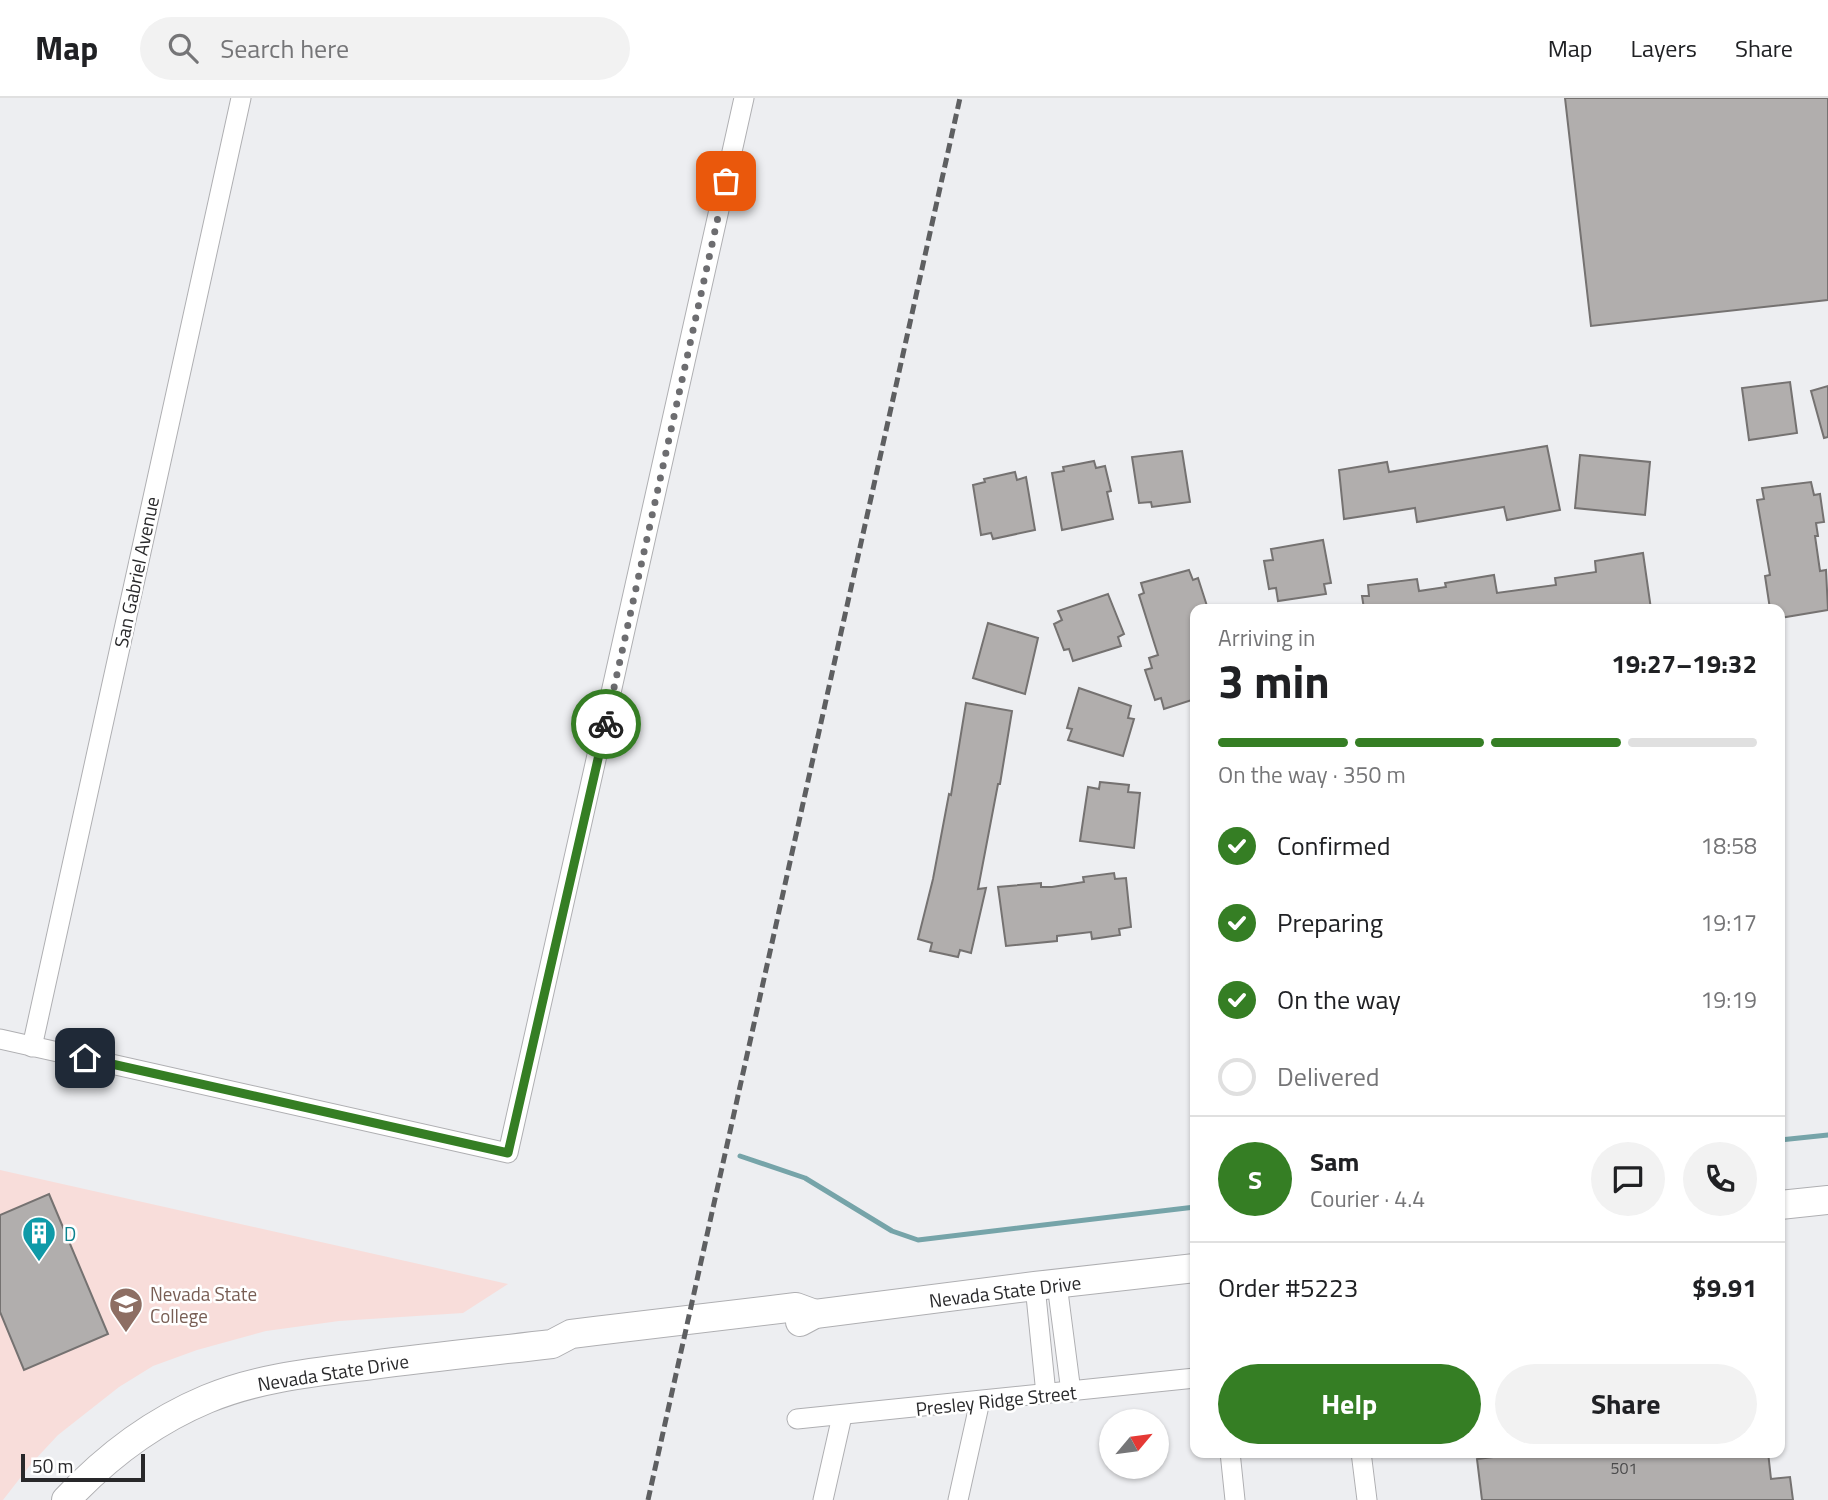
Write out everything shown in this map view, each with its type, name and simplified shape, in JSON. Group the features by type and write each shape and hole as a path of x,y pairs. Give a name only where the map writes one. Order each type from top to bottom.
{"street":[{"name":"San Gabriel Avenue","path":"32,1046 241,98"},
{"path":"0,1040 508,1153 744,98"},
{"path":"1785,1204 1828,1200"},
{"name":"Nevada State Drive","path":"65,1500 87,1477 124,1446 163,1420 206,1399 252,1384 298,1374 552,1344 569,1352 793,1325 816,1314 1190,1269"},
{"path":"1046,1285 1071,1392"},
{"path":"1046,1285 1046,1394"},
{"name":"Presley Ridge Street","path":"797,1419 1190,1379"},
{"path":"958,1500 980,1401"},
{"path":"824,1500 842,1416"},
{"path":"1231,1458 1236,1500"},
{"path":"1362,1458 1367,1500"}],"shaded area":[{"name":"Nevada State College","path":"0,1170 508,1284 463,1313 339,1321 266,1331 197,1350 153,1366 119,1387 58,1435 3,1500 0,1500"}],"building":[{"path":"1565,98 1828,98 1828,300 1591,326"},
{"path":"1790,382 1797,433 1749,440 1742,388"},
{"path":"1828,386 1828,437 1824,438 1811,391"},
{"path":"1547,446 1560,510 1507,520 1504,507 1417,522 1415,508 1344,519 1339,470 1387,462 1389,472"},
{"path":"1182,451 1190,502 1152,507 1151,502 1139,503 1132,457"},
{"path":"1580,455 1650,462 1645,515 1575,508"},
{"path":"1094,461 1096,468 1105,466 1111,491 1107,492 1113,519 1062,530 1052,473 1064,471 1063,467"},
{"path":"1015,472 1017,480 1026,477 1035,530 993,539 991,533 981,535 973,485 985,482 984,479"},
{"path":"1811,482 1814,495 1820,494 1824,522 1816,523 1818,536 1815,536 1820,571 1826,570 1828,610 1785,617 1785,604 1769,604 1765,576 1770,575 1757,500 1764,499 1762,488"},
{"path":"1323,540 1331,583 1324,584 1326,594 1278,601 1276,588 1269,589 1264,561 1273,560 1271,549"},
{"path":"1643,553 1650,604 1363,604 1362,596 1369,596 1368,585 1417,579 1419,591 1446,587 1445,583 1494,575 1497,593 1556,585 1555,578 1596,572 1595,561"},
{"path":"1189,570 1193,580 1198,578 1206,604 1190,604 1190,701 1164,709 1161,698 1155,700 1145,670 1152,668 1149,658 1158,655 1139,595 1144,593 1141,583"},
{"path":"1108,594 1124,634 1118,637 1121,646 1073,661 1069,649 1064,650 1054,624 1062,620 1058,611"},
{"path":"988,623 1038,638 1025,694 973,678"},
{"path":"1079,688 1131,706 1128,718 1134,719 1123,756 1068,740 1072,729 1067,728"},
{"path":"966,703 1012,711 978,889 986,888 971,953 960,950 958,957 930,951 932,943 918,939 933,879 949,794 951,795"},
{"path":"1100,782 1129,785 1128,792 1140,793 1134,848 1080,841 1088,787 1099,789"},
{"path":"1114,873 1115,879 1126,878 1131,927 1119,929 1120,935 1092,939 1091,932 1057,936 1057,941 1006,946 998,887 1041,883 1041,887 1052,887 1084,882 1083,877"},
{"name":"D","path":"49,1194 108,1334 24,1370 0,1312 0,1215"},
{"path":"1769,1458 1771,1479 1790,1477 1793,1500 1482,1500 1477,1459"}],"waterway":[{"path":"1785,1139 1828,1135"},
{"path":"740,1156 805,1178 892,1231 918,1240 1190,1208"}],"railway":[{"path":"648,1500 960,98"}],"way so far":[{"path":"606,724 726,181"}],"place":[{"name":"D","path":"39,1263"},
{"name":"Nevada State College","path":"126,1334"}],"route":[{"path":"85,1058 508,1153 606,724"}]}
